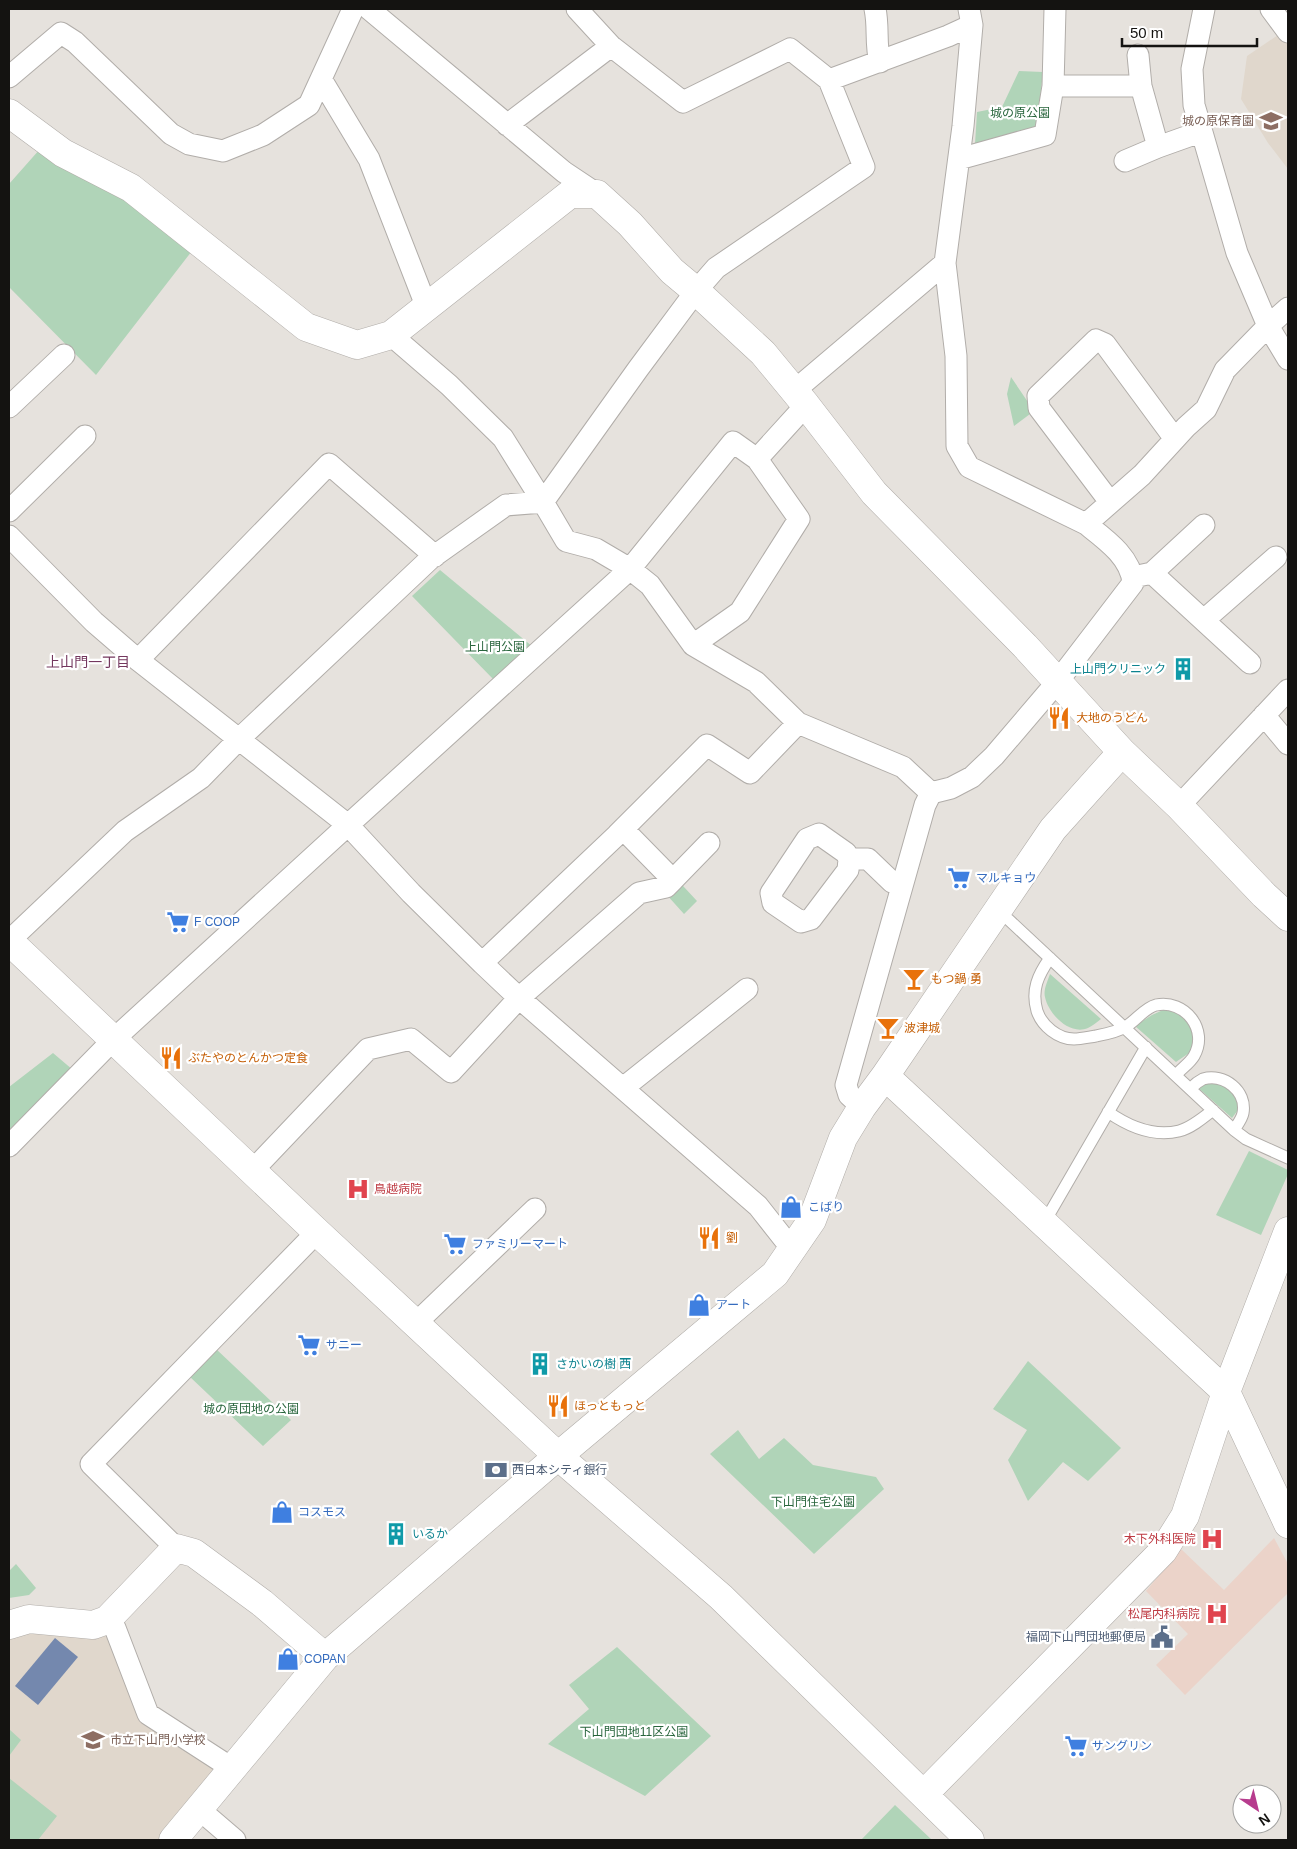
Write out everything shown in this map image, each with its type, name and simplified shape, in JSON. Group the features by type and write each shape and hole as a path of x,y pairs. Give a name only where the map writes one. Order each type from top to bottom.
{"street":[{"path":"9,77 61,33 75,42 171,134 189,144 223,151 263,135 309,105 353,9"},
{"path":"368,9 564,172 597,194 630,224 672,272 696,291 763,353 874,493 1058,681 1122,752 1179,806 1264,895 1288,917"},
{"path":"577,9 611,46 683,102 790,49 829,80 864,167 716,268 696,291 543,502 506,505 435,556 238,740 201,778 125,831 9,941 558,1456 721,1598 970,1840"},
{"path":"876,9 878,21 876,49 880,62"},
{"path":"958,159 1045,135 1054,80 1055,9"},
{"path":"1204,9 1192,69 1194,105 1200,132 1237,253 1268,326 1288,359"},
{"path":"1271,9 1288,32"},
{"path":"829,80 948,36 970,17"},
{"path":"970,17 958,159 944,263 956,356 957,446 969,467 1086,524 1114,547 1132,573 1142,576 1204,620 1250,663"},
{"path":"507,125 611,46"},
{"path":"1138,55 1140,86 1158,147"},
{"path":"321,79 369,160 427,308"},
{"path":"1054,80 1053,86 1140,86"},
{"path":"9,113 63,153 131,188 306,327 357,344 391,335 570,194 597,194"},
{"path":"1125,161 1200,132"},
{"path":"757,459 800,398 944,263"},
{"path":"1086,524 1142,475 1206,409 1225,370 1288,308"},
{"path":"391,335 450,385 502,438 566,541 596,549 630,569 650,585 693,645 756,682 798,723 903,767 931,793"},
{"path":"1110,502 1039,408 1038,396 1096,340 1105,344 1175,440"},
{"path":"9,407 64,355"},
{"path":"9,511 85,436"},
{"path":"9,1146 113,1040 630,569 733,442 757,459 799,519 740,612 693,645"},
{"path":"138,660 329,464 435,556"},
{"path":"862,1107 849,1095 846,1085 925,805 931,793 951,788 972,777 994,756 1058,681 1133,583 1204,525"},
{"path":"9,536 94,622 138,660 348,825 411,893 519,998 758,1206 784,1239 795,1246"},
{"path":"1204,620 1276,557"},
{"path":"1179,806 1288,690"},
{"path":"1264,715 1288,744"},
{"path":"482,963 623,829 707,745 750,773 798,723"},
{"path":"173,1840 200,1810 325,1657 558,1456 775,1274 812,1220 843,1138 862,1107 1053,829 1122,752"},
{"path":"623,829 673,880"},
{"path":"253,1170 368,1049 411,1039 450,1072 519,998 639,893 666,887 709,843"},
{"path":"849,859 868,859 892,882 902,885"},
{"path":"622,1088 747,989"},
{"path":"885,1076 1226,1392 1288,1524"},
{"path":"416,1323 535,1209"},
{"path":"924,1794 1162,1551 1185,1516 1226,1392 1288,1231"},
{"path":"318,1232 91,1464 176,1548 194,1553 240,1586 325,1657"},
{"path":"9,1625 29,1619 93,1625 107,1620 176,1548"},
{"path":"107,1620 115,1628 148,1714 232,1769"},
{"path":"200,1810 235,1840"}],"lane":[{"path":"996,911 1009,920 1234,1130 1246,1139 1288,1158"},
{"path":"1050,958 1042,969 1034,999 1039,1016 1046,1026 1060,1036 1073,1039 1109,1033 1125,1028 1143,1013 1156,1006 1171,1005 1186,1012 1197,1025 1199,1041 1194,1056 1176,1075"},
{"path":"1044,1223 1146,1047"},
{"path":"1190,1088 1202,1080 1214,1078 1225,1080 1234,1087 1241,1095 1244,1114 1234,1130"},
{"path":"1108,1112 1133,1126 1164,1132 1181,1130 1200,1120 1213,1110"}],"shaded area":[{"name":"城の原保育園","path":"1281,33 1288,42 1288,169 1268,143 1241,99 1247,56"},
{"name":"松尾内科病院","path":"1274,1538 1288,1564 1288,1593 1185,1695 1156,1665 1188,1634 1146,1591 1181,1549 1224,1590"},
{"name":"市立下山門小学校","path":"18,1631 107,1635 141,1718 212,1762 216,1772 161,1840 9,1840 9,1634"}],"green space":[{"name":"城の原公園","path":"1019,71 1043,72 1037,127 975,144 977,112 1002,107"},
{"path":"40,149 136,205 195,247 96,375 9,287 9,184"},
{"path":"1011,377 1034,411 1014,426 1007,394"},
{"name":"上山門公園","path":"440,570 533,647 494,680 412,596"},
{"path":"671,873 697,901 684,914 657,884"},
{"path":"1050,974 1101,1019 1088,1028 1081,1030 1074,1029 1060,1022 1050,1010 1045,997 1045,988"},
{"path":"1163,1010 1175,1011 1181,1014 1190,1023 1195,1035 1193,1047 1189,1053 1176,1062 1135,1026"},
{"path":"53,1053 73,1070 9,1130 9,1087"},
{"path":"1205,1082 1223,1083 1238,1092 1238,1110 1232,1118 1195,1085"},
{"path":"1249,1151 1288,1170 1288,1174 1261,1235 1216,1215"},
{"name":"城の原団地の公園","path":"215,1348 291,1420 263,1446 189,1376"},
{"path":"1028,1361 1121,1448 1088,1481 1063,1462 1028,1501 1008,1460 1027,1430 993,1409"},
{"name":"下山門住宅公園","path":"738,1430 759,1459 784,1438 813,1465 876,1477 884,1489 814,1554 710,1454"},
{"path":"16,1564 36,1588 29,1595 9,1598 9,1571"},
{"name":"下山門団地11区公園","path":"617,1647 711,1736 645,1796 548,1744 589,1709 569,1685"},
{"path":"9,1729 21,1740 9,1756"},
{"path":"9,1778 57,1816 38,1840 9,1840"},
{"path":"895,1805 932,1840 861,1840"}],"water":[{"path":"55,1638 78,1657 38,1705 15,1686"}],"place":[{"name":"城の原保育園","path":"1271,121"},
{"name":"上山門クリニック","path":"1183,669"},
{"name":"大地のうどん","path":"1059,718"},
{"name":"マルキョウ","path":"959,878"},
{"name":"F COOP","path":"178,922"},
{"name":"もつ鍋 勇","path":"914,979"},
{"name":"波津城","path":"888,1028"},
{"name":"ぶたやのとんかつ定食","path":"171,1058"},
{"name":"鳥越病院","path":"358,1189"},
{"name":"こばり","path":"791,1207"},
{"name":"劉","path":"709,1238"},
{"name":"ファミリーマート","path":"455,1244"},
{"name":"アート","path":"699,1305"},
{"name":"サニー","path":"309,1345"},
{"name":"さかいの樹 西","path":"540,1364"},
{"name":"ほっともっと","path":"558,1406"},
{"name":"西日本シティ銀行","path":"496,1470"},
{"name":"コスモス","path":"282,1512"},
{"name":"いるか","path":"396,1534"},
{"name":"木下外科医院","path":"1212,1539"},
{"name":"松尾内科病院","path":"1217,1614"},
{"name":"福岡下山門団地郵便局","path":"1162,1637"},
{"name":"COPAN","path":"288,1659"},
{"name":"市立下山門小学校","path":"93,1740"},
{"name":"サングリン","path":"1076,1746"}],"district":[{"name":"上山門一丁目","path":"88,662"}]}
